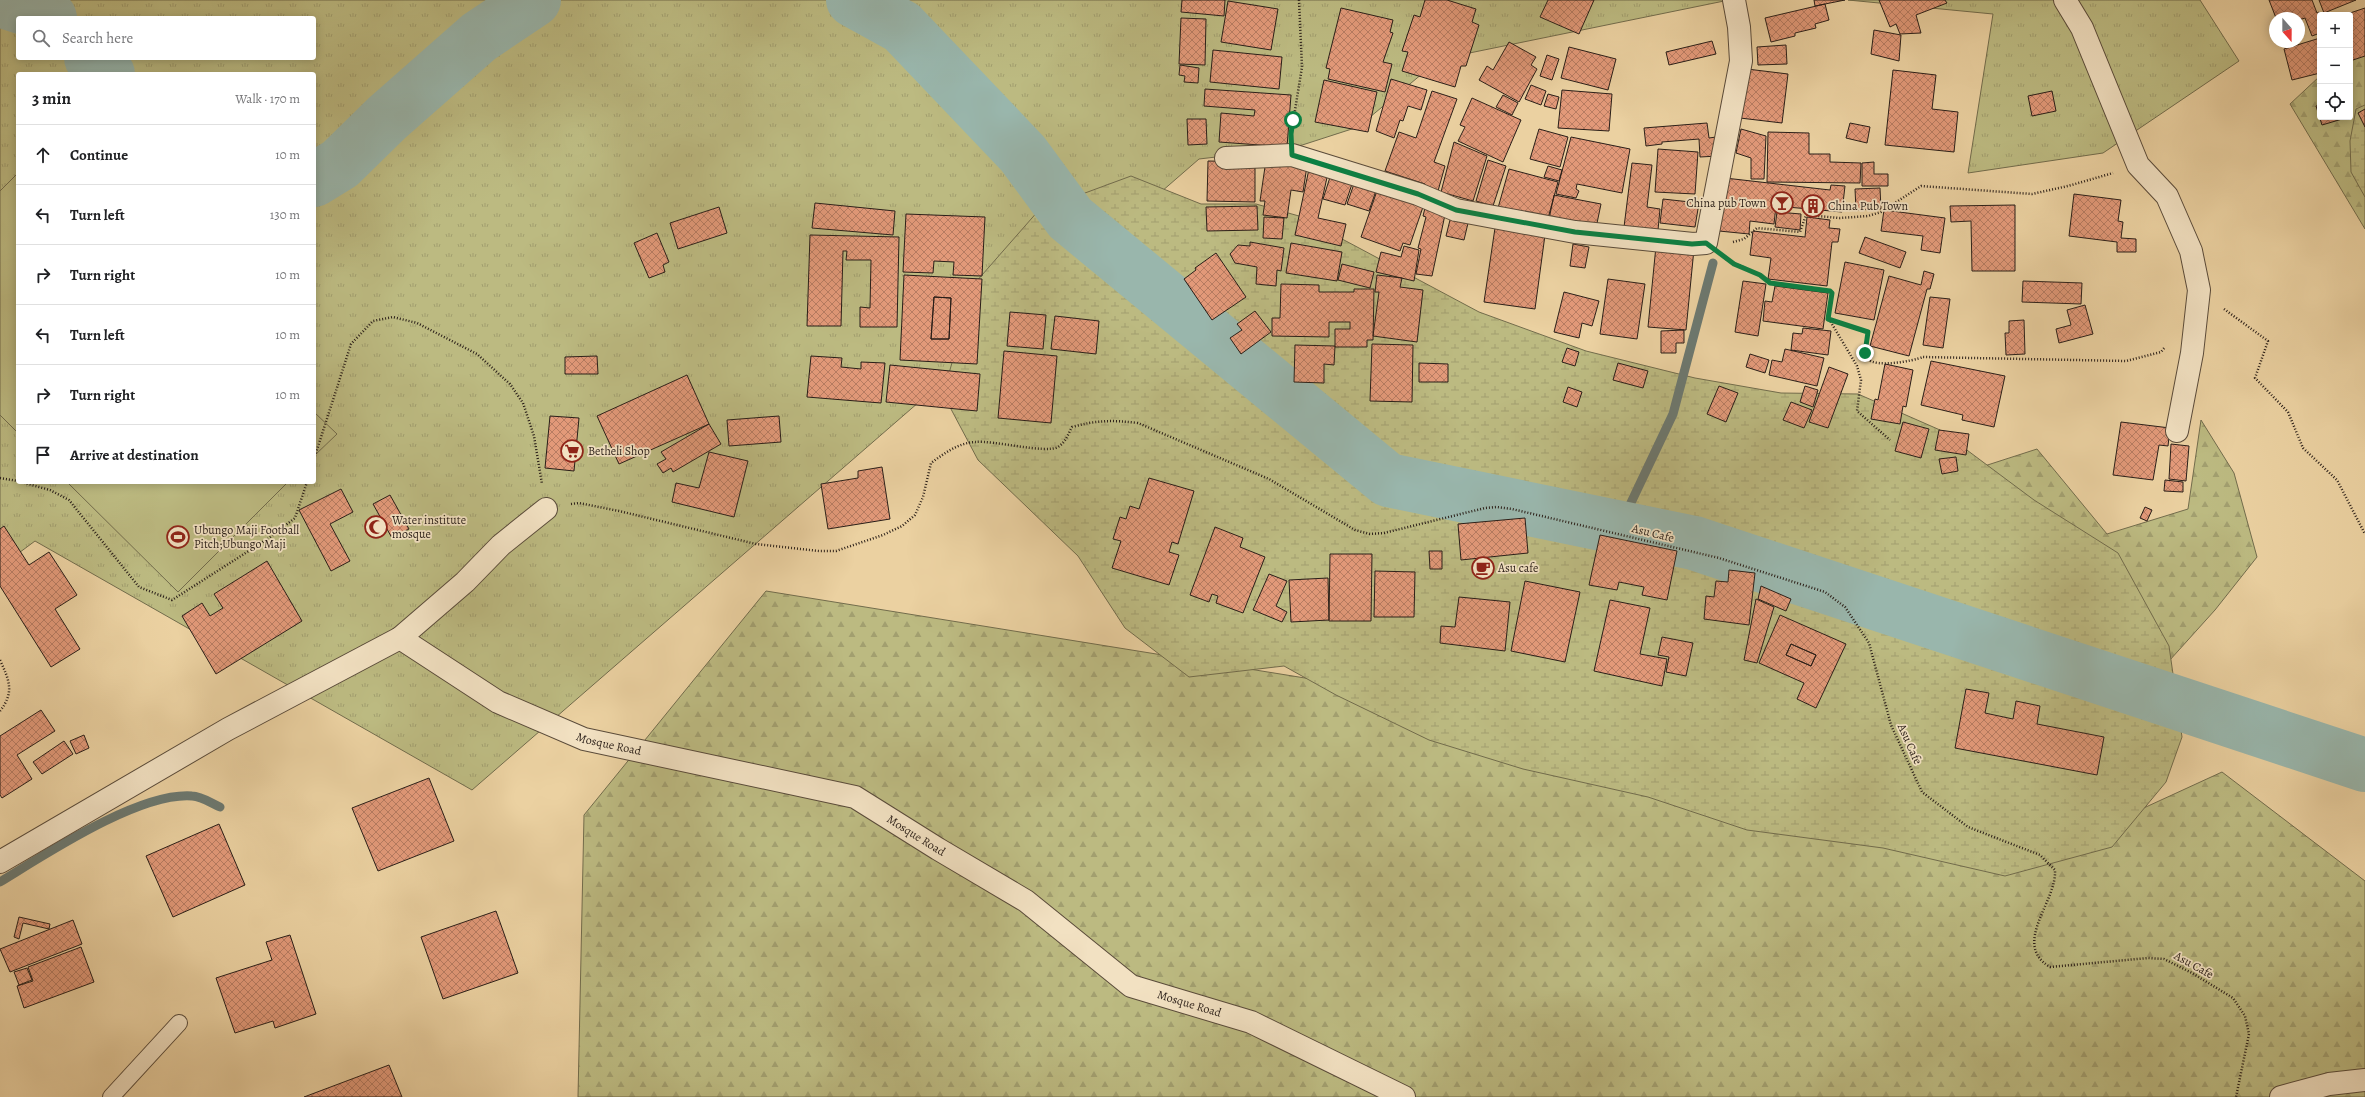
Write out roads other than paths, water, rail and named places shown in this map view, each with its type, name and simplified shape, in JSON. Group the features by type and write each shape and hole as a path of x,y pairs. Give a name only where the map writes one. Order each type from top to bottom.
{"street":[{"path":"1226,158 1292,155 1418,194 1456,210 1575,232 1692,244 1706,243 1741,61 1740,27 1734,0"},
{"path":"2065,0 2082,28 2138,165 2167,196 2191,250 2199,290 2192,353 2177,431"},
{"path":"0,862 228,729 400,638 465,582 501,545 546,509"},
{"name":"Mosque Road","path":"400,638 498,702 584,739 855,797 938,849 1026,900 1131,986 1251,1022 1404,1097"},
{"path":"2281,1097 2329,1084 2365,1080"}],"lane":[{"path":"111,1097 179,1023"}],"waterway":[{"path":"0,0 47,16"},
{"path":"316,179 340,164 387,118 479,37 534,0"},
{"path":"853,0 902,27 1023,154 1070,218 1388,480 1694,543 2365,765"},
{"path":"93,60 106,72"},
{"path":"1619,528 1673,414 1713,263"},
{"path":"0,882 93,827 146,804 170,797 195,796 220,807"}],"place":[{"name":"China pub Town","path":"1782,203"},
{"name":"China Pub Town","path":"1813,206"},
{"name":"Betheli Shop","path":"572,451"},
{"name":"Water institute mosque","path":"376,527"},
{"name":"Ubungo Maji Football Pitch;Ubungo Maji","path":"178,537"},
{"name":"Asu cafe","path":"1483,568"}]}
